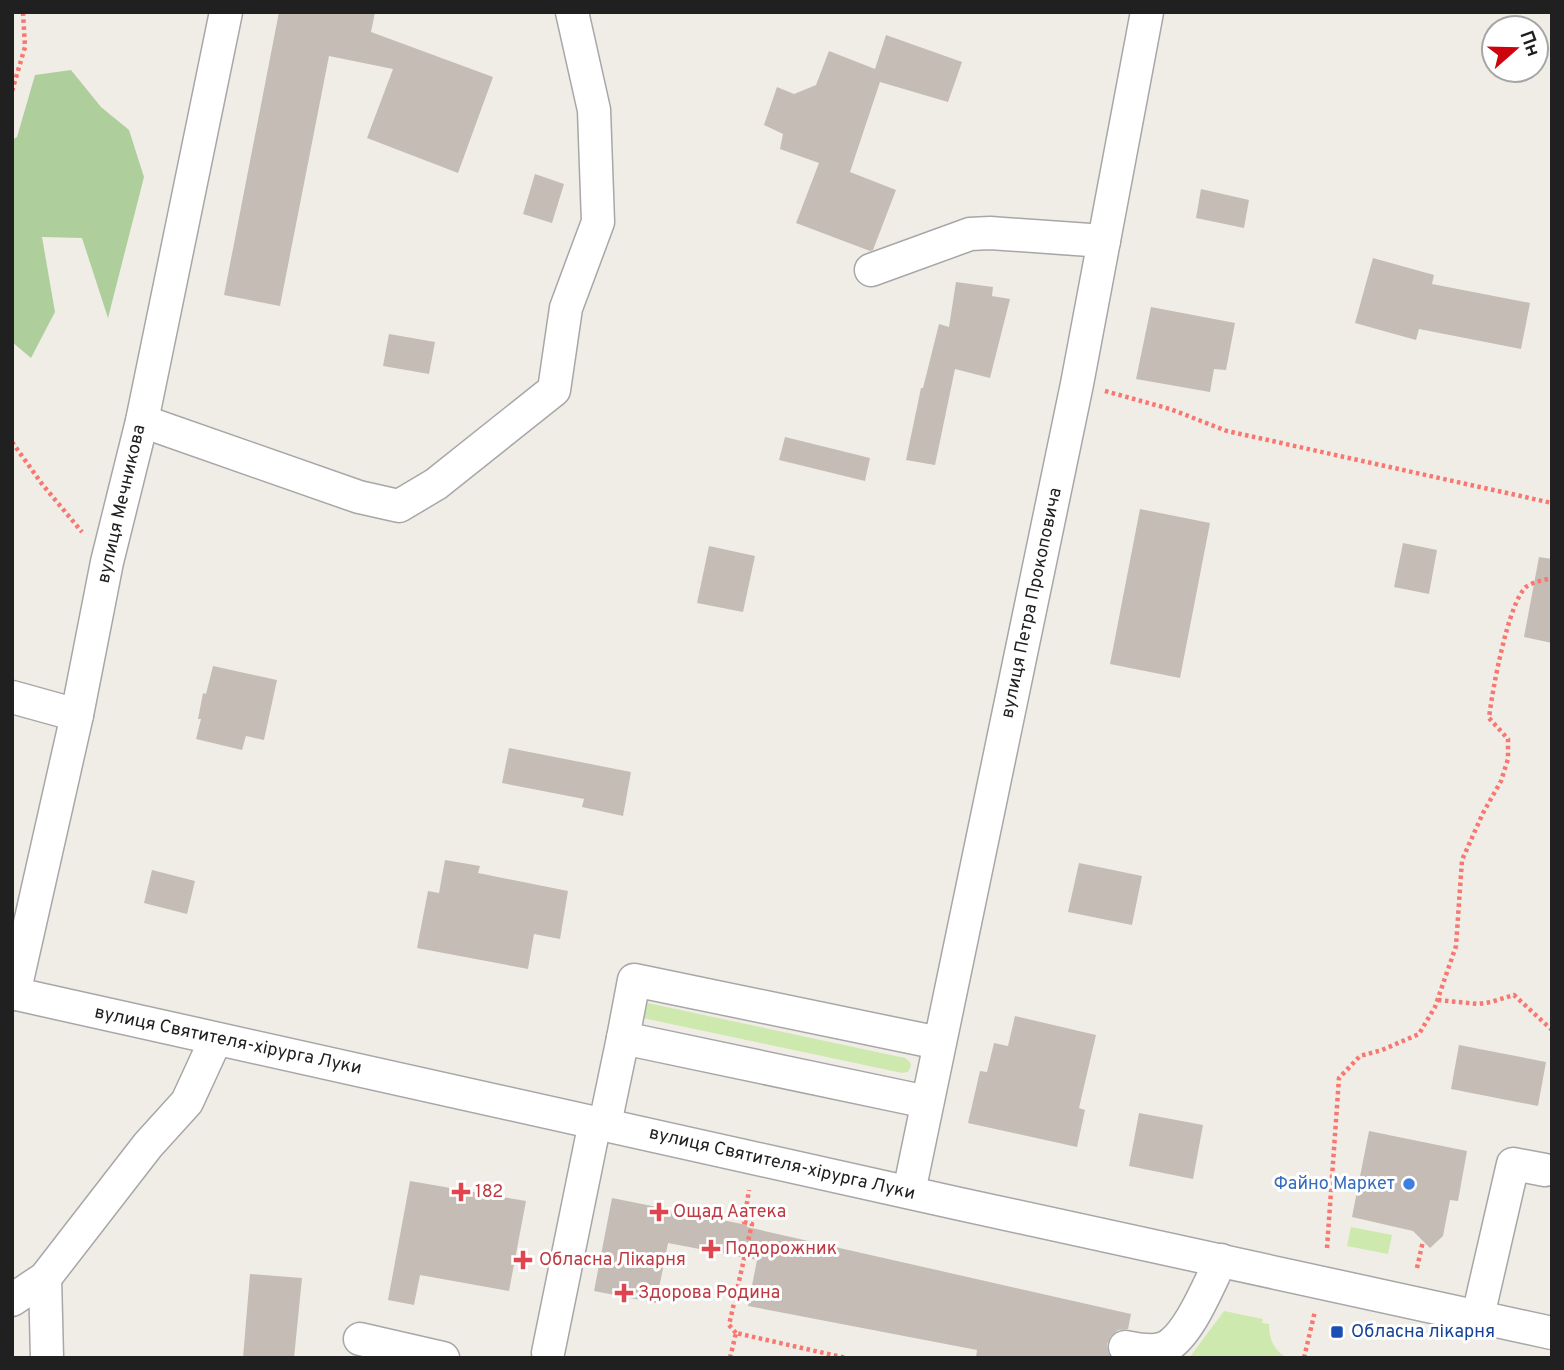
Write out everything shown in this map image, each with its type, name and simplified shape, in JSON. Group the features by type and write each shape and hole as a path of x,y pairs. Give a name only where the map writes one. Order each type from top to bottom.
{"street":[{"name":"вулиця Мечникова","path":"13,994 77,715 107,562 142,421 226,12"},
{"path":"142,421 359,497 399,506 436,484 554,390 566,308 598,222 594,110 572,12"},
{"name":"вулиця Петра Прокоповича","path":"909,1192 1077,384 1147,12"},
{"path":"871,270 970,234 1104,241"},
{"path":"12,697 77,715"},
{"path":"551,1356 600,1123 623,1038 634,980 939,1042"},
{"name":"вулиця Святителя-хірурга Луки","path":"13,994 1552,1333"},
{"path":"623,1038 927,1102"},
{"path":"12,1300 45,1278 148,1145 187,1102 216,1039"},
{"path":"1478,1316 1513,1164 1545,1170"},
{"path":"1125,1347 1162,1349 1172,1343 1195,1313 1221,1260"},
{"path":"45,1278 47,1358"},
{"path":"360,1339 443,1358"}],"path":[{"path":"12,91 25,47 23,12"},
{"path":"1077,384 1170,408 1227,431 1552,503"},
{"path":"12,442 42,484 107,562"},
{"path":"1326,1248 1339,1078 1360,1056 1419,1034 1438,1000 1456,946 1462,860 1501,781 1508,759 1508,739 1489,718 1495,677 1515,603 1527,587 1552,578"},
{"path":"1438,1000 1479,1004 1514,996 1552,1030"},
{"path":"750,1186 744,1222 752,1224 729,1325 736,1333 846,1358"},
{"path":"1417,1268 1423,1241"},
{"path":"1304,1358 1315,1309"},
{"path":"730,1358 736,1333"}],"green space":[{"path":"71,70 101,107 129,130 144,177 108,318 82,238 42,237 55,312 31,358 12,342 12,140 17,137 35,75"},
{"path":"643,1002 905,1058 911,1066 908,1072 902,1073 638,1017"},
{"path":"1351,1227 1392,1235 1388,1254 1347,1246"},
{"path":"1224,1311 1263,1319 1262,1323 1269,1324 1271,1340 1276,1348 1288,1358 1189,1358"}],"building":[{"path":"279,12 375,12 371,32 493,77 458,173 367,138 393,69 329,56 280,306 224,295"},
{"path":"886,35 962,62 948,102 880,82 850,172 896,190 873,250 870,251 796,223 819,163 780,149 783,134 764,125 777,87 794,94 816,85 829,51 875,69"},
{"path":"535,174 564,184 552,223 523,214"},
{"path":"1201,189 1249,200 1244,228 1196,218"},
{"path":"1373,258 1434,275 1432,284 1530,303 1521,349 1419,329 1416,340 1355,323"},
{"path":"956,282 993,287 992,296 1010,299 990,378 955,369 935,465 906,460 921,388 939,324 949,327"},
{"path":"1151,307 1235,323 1226,370 1214,369 1210,392 1136,379"},
{"path":"389,334 435,342 429,374 383,366"},
{"path":"785,437 870,458 865,481 779,460"},
{"path":"1140,509 1210,523 1180,678 1110,664"},
{"path":"1403,543 1437,550 1429,594 1394,587"},
{"path":"709,546 755,556 743,612 697,603"},
{"path":"1539,557 1552,559 1552,643 1524,637"},
{"path":"213,666 277,680 264,740 246,736 242,750 196,739 203,693 206,694"},
{"path":"509,748 631,772 623,816 582,807 584,799 502,783"},
{"path":"445,860 480,866 478,873 568,891 560,939 534,934 528,969 417,948 428,891 439,893"},
{"path":"1079,863 1142,876 1132,925 1068,912"},
{"path":"152,870 195,881 187,914 144,903"},
{"path":"1015,1016 1096,1035 1079,1108 1085,1110 1077,1147 968,1123 980,1071 987,1072 994,1043 1008,1046"},
{"path":"1459,1045 1546,1062 1538,1106 1451,1089"},
{"path":"1139,1113 1203,1125 1193,1179 1129,1166"},
{"path":"1369,1131 1467,1151 1458,1201 1450,1200 1443,1236 1430,1248 1413,1231 1352,1217"},
{"path":"410,1181 526,1201 509,1291 420,1275 414,1305 388,1300"},
{"path":"612,1198 747,1225 1131,1314 1128,1329 1118,1330 1111,1336 1107,1344 1111,1358 976,1358 977,1350 748,1306 757,1260 668,1243 656,1303 594,1291"},
{"path":"250,1274 302,1278 294,1358 243,1358"}],"place":[{"name":"Файно Маркет","path":"1409,1184"},
{"name":"182","path":"461,1192"},
{"name":"Ощад Аатека","path":"659,1212"},
{"name":"Подорожник","path":"711,1249"},
{"name":"Обласна Лікарня","path":"523,1260"},
{"name":"Здорова Родина","path":"624,1293"},
{"name":"Обласна лікарня","path":"1337,1332"}]}
